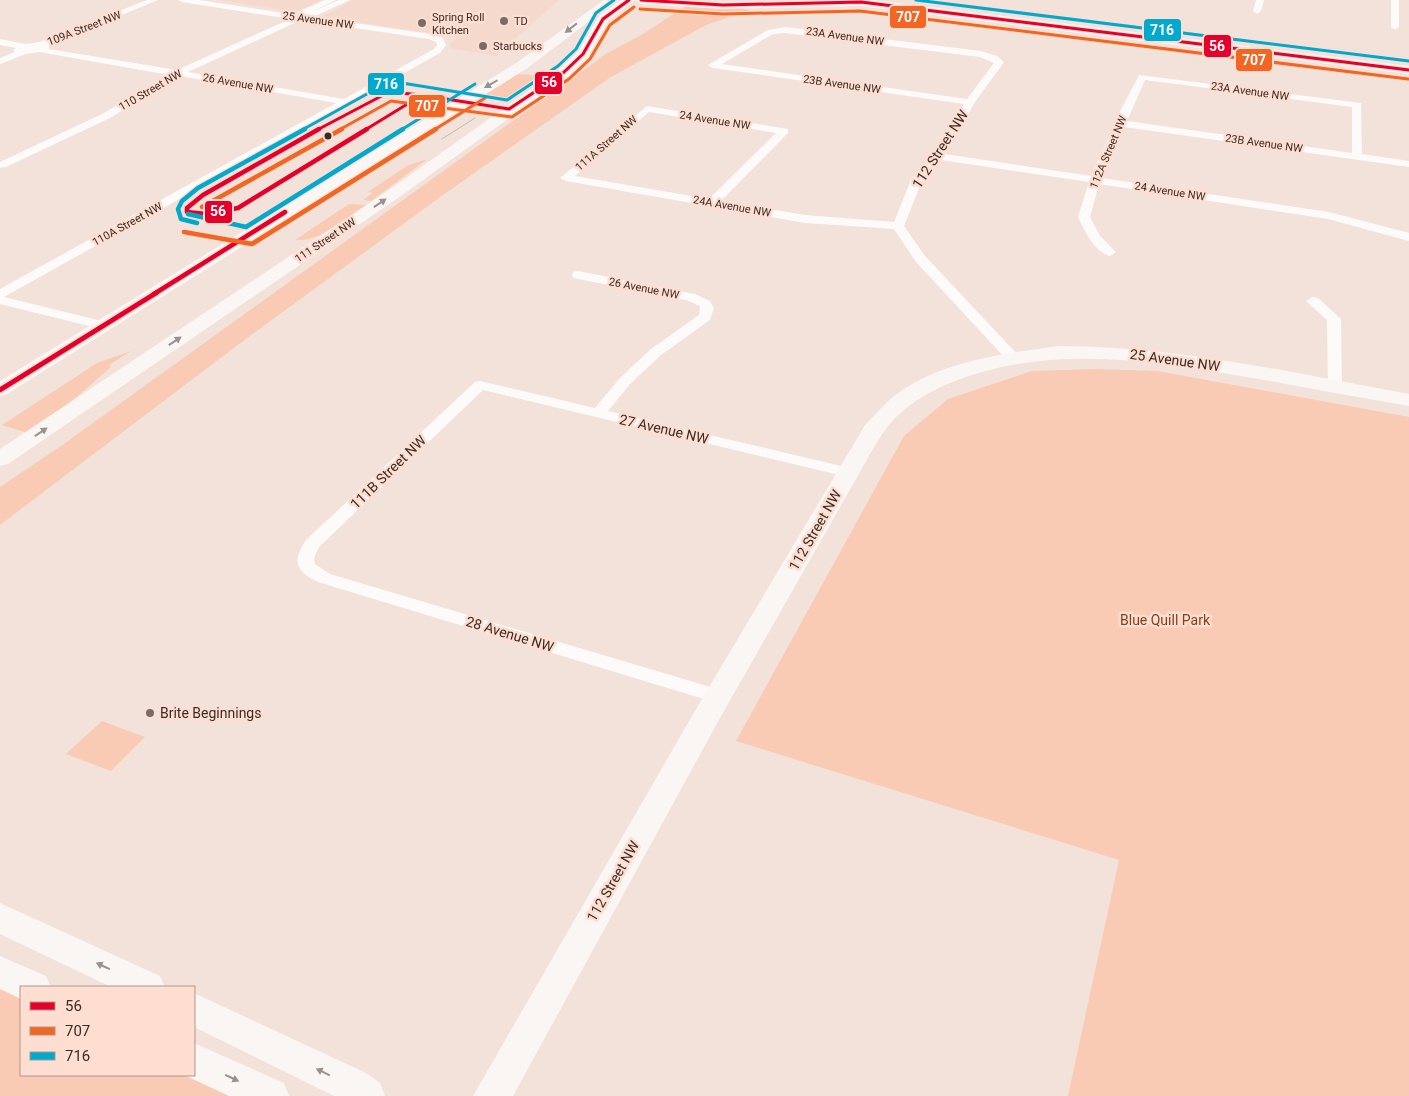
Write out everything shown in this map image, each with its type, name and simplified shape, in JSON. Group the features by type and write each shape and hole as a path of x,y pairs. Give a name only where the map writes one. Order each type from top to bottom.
{"main road":[{"path":"0,390 521,66 611,0"},
{"name":"111 Street NW","path":"0,459 392,194 563,73 583,54 603,19 629,0"},
{"path":"641,0 682,4 816,0 861,2 1409,69"},
{"path":"906,0 1409,60"},
{"name":"25 Avenue NW","path":"1013,358 1080,352 1149,355 1409,400"},
{"name":"112 Street NW","path":"492,1096 717,696 873,430 894,407 924,387 960,371 1013,358"},
{"path":"0,918 145,986"},
{"path":"0,972 31,986"},
{"path":"195,1009 352,1086 366,1096"},
{"path":"195,1061 270,1096"}],"street":[{"name":"109A Street NW","path":"42,47 154,0"},
{"name":"25 Avenue NW","path":"182,0 436,38 440,40 442,45 437,51"},
{"name":"110 Street NW","path":"299,18 304,13 332,0"},
{"name":"110 Street NW","path":"2,165 106,116 179,73 299,18 315,14 346,0"},
{"path":"1257,11 1260,0"},
{"path":"1395,27 1400,0"},
{"name":"23A Avenue NW","path":"713,65 771,32 785,30 994,58"},
{"path":"0,42 23,49"},
{"path":"0,61 23,49 42,47"},
{"name":"26 Avenue NW","path":"42,47 346,102"},
{"name":"110A Street NW","path":"0,294 437,51"},
{"name":"112 Street NW","path":"898,226 917,180 938,156 970,102 999,62 994,58"},
{"name":"23B Avenue NW","path":"713,65 970,102"},
{"name":"23A Avenue NW","path":"1142,77 1357,105 1357,156"},
{"name":"112A Street NW","path":"1110,252 1095,238 1084,217 1095,180 1119,123 1142,77"},
{"name":"24 Avenue NW","path":"647,109 784,131 712,203"},
{"name":"111A Street NW","path":"566,178 647,109"},
{"name":"23B Avenue NW","path":"1119,123 1409,164"},
{"name":"24 Avenue NW","path":"938,156 1329,216 1404,235"},
{"name":"24A Avenue NW","path":"566,178 805,219 898,226"},
{"path":"898,226 920,259 1013,358"},
{"name":"26 Avenue NW","path":"578,275 690,297 705,304 707,308 704,317 650,356 598,413"},
{"path":"0,300 105,326"},
{"path":"1313,300 1334,319 1335,387"},
{"name":"27 Avenue NW","path":"480,384 848,472"},
{"name":"111B Street NW","path":"306,566 307,551 312,544 480,384"},
{"name":"28 Avenue NW","path":"306,566 311,572 324,578 717,696"}],"shaded area":[{"path":"218,0 322,0 296,12"},
{"path":"354,0 559,0 496,56 451,48 450,45 457,37 321,17"}],"green space":[{"path":"695,0 750,10 706,25 611,77 443,195 243,341 0,525 0,487 61,446 606,54 643,34"},
{"path":"517,74 532,75 534,80 508,98 479,98"},
{"path":"426,160 371,201 363,200 373,193 368,192 407,166"},
{"path":"349,204 366,205 342,223 324,233 305,240 295,240"},
{"path":"131,351 109,365 111,367 65,407 27,433 2,425 97,363"},
{"name":"Blue Quill Park","path":"1094,369 1158,371 1409,417 1409,1096 1068,1096 1119,860 736,741 904,436 948,399 1032,371"},
{"path":"102,721 145,737 111,771 66,754"},
{"path":"0,988 20,998 20,1076 189,1076 233,1096 0,1096"}],"tram line":[{"path":"425,135 456,115"},
{"path":"442,139 475,118"}],"transit line":[{"name":"716","path":"197,223 181,219 178,209 182,201 198,188 385,84 402,83 507,100 558,66 576,49 596,13 614,0"},
{"name":"56","path":"440,98 509,109 563,73 583,54 603,19 629,0"},
{"name":"56","path":"641,0 723,5 861,2 1409,70"},
{"name":"716","path":"916,0 1409,61"},
{"name":"707","path":"202,207 391,101 512,117 569,79 590,59 610,25 634,7"},
{"name":"707","path":"640,9 723,14 860,11 1408,79"},
{"name":"716","path":"188,214 246,227 475,84"},
{"name":"56","path":"389,92 422,95 238,208 206,214 187,212 187,208 203,195 359,106 389,92"},
{"name":"707","path":"184,232 252,244 485,98"},
{"name":"56","path":"0,390 285,212"}],"place":[{"name":"TD","path":"504,21"},
{"name":"Spring Roll Kitchen","path":"422,23"},
{"name":"Starbucks","path":"483,46"},
{"name":"Brite Beginnings","path":"150,713"}]}
